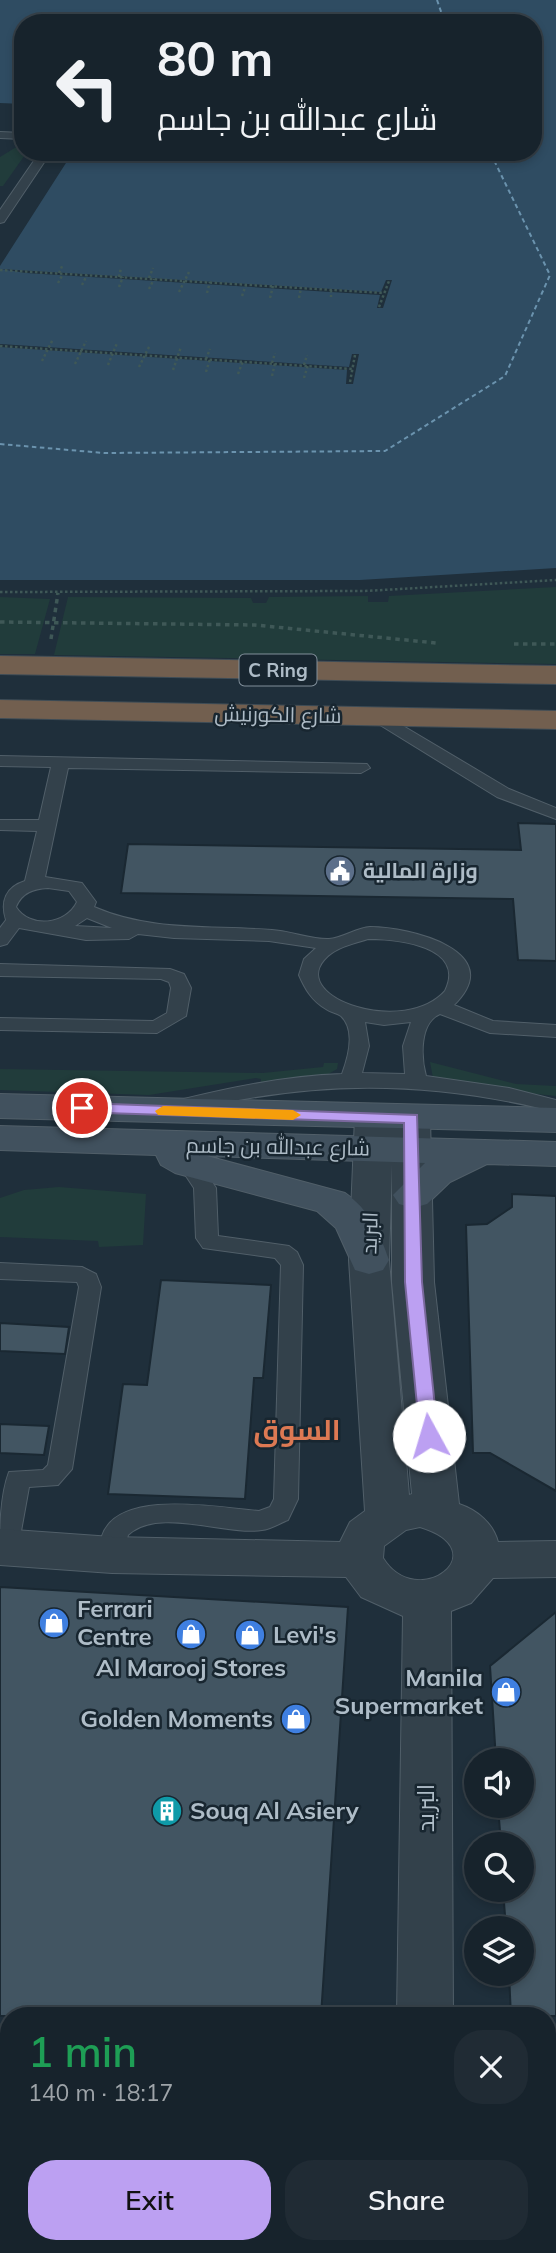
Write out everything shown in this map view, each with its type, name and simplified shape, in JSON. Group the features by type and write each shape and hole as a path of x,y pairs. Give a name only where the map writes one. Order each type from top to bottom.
{"highway":[{"name":"C Ring","path":"0,665 46,658 556,675"},
{"path":"0,671 46,658"},
{"path":"2,710 62,694 125,689 556,697"},
{"name":"شارع الكورنيش","path":"2,710 556,720"}],"street":[{"name":"شارع عبدالله بن جاسم","path":"0,1106 158,1128"},
{"name":"شارع عبدالله بن جاسم","path":"0,1138 158,1128 392,1134 556,1120"},
{"path":"158,1128 189,1164 331,1202 345,1210 354,1222 369,1260"},
{"name":"شارع عبدالله بن جاسم","path":"392,1134 486,1152 556,1154"},
{"name":"البريد","path":"392,1134 413,1195 413,1282 437,1512"},
{"name":"البريد","path":"388,1516 369,1260 392,1134"},
{"path":"413,1195 423,1184 451,1164 486,1152"},
{"path":"404,1511 437,1512 469,1530 477,1544 480,1560 474,1575 463,1587 446,1596 427,1599 391,1592 377,1584 361,1560 361,1546 366,1534 388,1516 404,1511"},
{"path":"2,1547 113,1555 361,1560"},
{"path":"480,1560 556,1559"},
{"name":"البريد","path":"425,2007 427,1599"}],"lane":[{"path":"0,219 40,161"},
{"path":"378,716 503,793 556,814"},
{"path":"0,761 361,768"},
{"path":"34,884 61,762"},
{"path":"0,825 47,826"},
{"path":"48,927 71,922 85,910 87,902 75,887 63,883 34,884 23,888 9,900 9,914 16,919 48,927 86,934 145,930 284,934 330,944"},
{"path":"85,910 112,923 145,930"},
{"path":"0,940 16,919"},
{"path":"417,1080 412,1055 418,1024 433,1010 452,997 458,985 459,972 453,960 442,950 417,938 387,933 366,933 330,944 316,955 310,968 310,981 324,1000 350,1015 401,1019 433,1010 490,1027 556,1031"},
{"path":"0,970 163,973 177,978 181,988 176,1016 157,1027 0,1024"},
{"path":"350,1015 358,1025 358,1054 350,1079"},
{"path":"158,1128 224,1094 286,1083 350,1079 417,1080 480,1088 556,1106"},
{"path":"113,1555 114,1537 119,1527 140,1515 261,1521 279,1513 286,1499 292,1265 289,1257 281,1251 211,1243 207,1238 208,1202 205,1188 189,1164"},
{"path":"0,1271 82,1275 88,1279 90,1287 60,1469 49,1479 9,1477 2,1547"}],"path":[{"path":"58,283 64,264"},
{"path":"82,285 94,266"},
{"path":"119,287 121,268"},
{"path":"149,289 153,268"},
{"path":"0,270 384,293"},
{"path":"179,292 189,272"},
{"path":"215,283 218,273"},
{"path":"270,298 280,277"},
{"path":"242,296 248,278"},
{"path":"299,298 300,278"},
{"path":"339,290 342,281"},
{"path":"379,307 389,281"},
{"path":"207,293 210,282"},
{"path":"331,290 331,297"},
{"path":"11,347 15,338"},
{"path":"43,361 53,339"},
{"path":"75,364 86,341"},
{"path":"108,365 117,343"},
{"path":"139,367 150,345"},
{"path":"0,346 352,369"},
{"path":"173,370 181,347"},
{"path":"206,372 210,349"},
{"path":"238,374 243,351"},
{"path":"272,376 275,353"},
{"path":"304,378 307,355"},
{"path":"350,382 355,355"},
{"path":"0,592 365,591 556,580"},
{"path":"46,658 58,591"},
{"path":"0,622 279,626 447,643"},
{"path":"503,644 556,644"}],"green space":[{"path":"14,148 14,161 21,161 3,186 0,186 0,157"},
{"path":"556,587 556,664 54,655 68,597 251,598 253,603 266,603 269,597 368,596 368,602 388,602 389,596"},
{"path":"0,597 50,599 35,654 0,654"},
{"path":"430,1062 516,1084 556,1086 556,1096 499,1090 433,1078"},
{"path":"324,1063 338,1063 337,1069 325,1076 261,1084 261,1079 256,1078 149,1095 0,1090 0,1069 263,1073 323,1067"},
{"path":"59,1187 146,1194 143,1245 99,1247 98,1241 0,1237 0,1198 24,1190"}],"water":[{"path":"0,0 556,0 556,568 360,580 0,580 0,266 67,161 542,161 542,14 14,14 14,104 0,103"}],"pier":[{"path":"0,269 381,292 386,280 392,280 383,308 377,308 380,295 26,273"},
{"path":"0,344 349,367 352,354 359,354 353,384 346,384 347,370 0,347"}],"building":[{"name":"وزارة المالية","path":"518,823 556,824 556,961 518,960 513,899 121,893 128,844 521,850"},
{"path":"512,1194 556,1196 556,1491 490,1453 473,1453 466,1225 487,1224 512,1207"},
{"path":"161,1280 271,1285 263,1378 254,1378 245,1499 108,1494 123,1384 147,1385"},
{"path":"0,1323 69,1327 65,1354 0,1351"},
{"path":"0,1424 49,1426 44,1455 0,1453"},
{"name":"Souq Al Asiery","path":"0,1587 348,1607 322,2007 0,2007"},
{"path":"556,1612 556,2007 511,2007 510,1986 534,1986 534,1916 505,1916 504,1902 534,1902 534,1832 500,1832 499,1818 534,1818 534,1748 495,1748 490,1666"}],"ferry route":[{"path":"437,0 442,14"},
{"path":"0,444 104,453 385,451 505,376 550,275 494,161"}],"slow traffic":[{"path":"163,1111 293,1115"}],"place":[{"name":"وزارة المالية","path":"340,871"},
{"name":"Ferrari Centre","path":"54,1623"},
{"name":"Al Marooj Stores","path":"191,1634"},
{"name":"Levi's","path":"250,1635"},
{"name":"Manila Supermarket","path":"506,1692"},
{"name":"Golden Moments","path":"296,1719"},
{"name":"Souq Al Asiery","path":"167,1811"}],"district":[{"name":"السوق","path":"297,1430"}],"route":[{"path":"82,1108 411,1118 413,1282 429,1436"}]}
